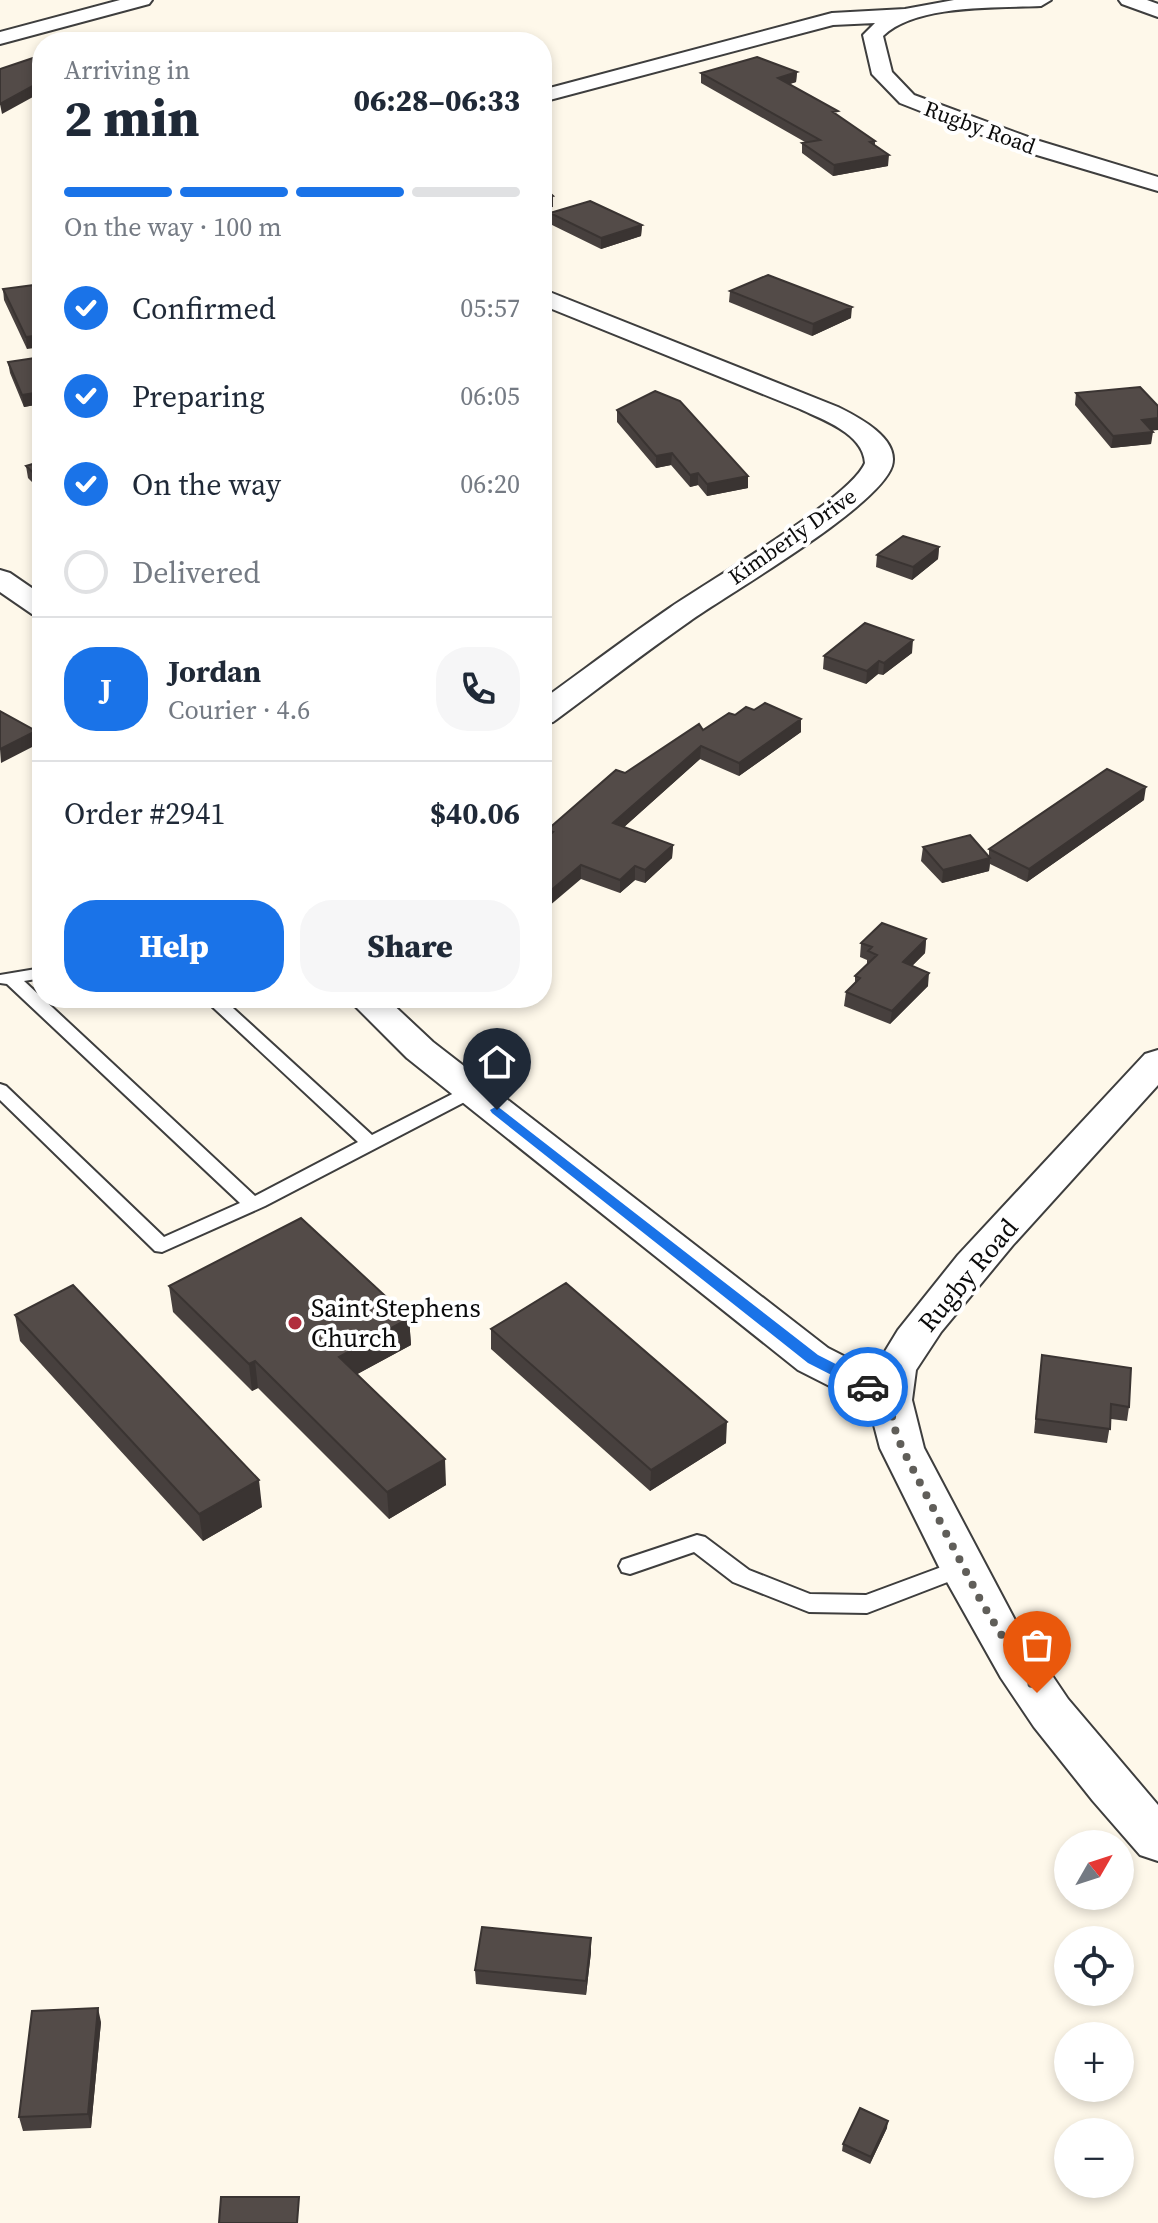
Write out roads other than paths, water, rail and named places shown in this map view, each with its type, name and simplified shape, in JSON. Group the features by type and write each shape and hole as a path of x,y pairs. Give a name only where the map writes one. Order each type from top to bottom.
{"street":[{"path":"0,38 142,0"},
{"path":"865,0 907,15"},
{"name":"Rugby Road","path":"1041,0 907,15 880,26 872,40 882,74 907,99 1028,145 1158,184"},
{"path":"1129,0 1158,11"},
{"path":"552,93 832,19 907,15"},
{"name":"Kimberly Drive","path":"552,300 809,403 849,423 871,440 878,453 879,464 869,481 801,533 697,602 552,708"},
{"path":"0,579 32,601"},
{"path":"376,1008 420,1050 813,1359 890,1398"},
{"name":"Rugby Road","path":"1158,1062 957,1285 909,1345 895,1372 890,1398 893,1424 902,1448 963,1567 1037,1693 1084,1755 1158,1840"}],"lane":[{"path":"5,979 32,975"},
{"path":"5,979 32,1003"},
{"path":"37,1008 253,1204"},
{"path":"223,1008 370,1143"},
{"path":"0,1090 162,1246 253,1204 472,1091"},
{"path":"630,1566 697,1543 741,1576 809,1603 867,1604 963,1567"}],"place":[{"name":"Saint Stephens Church","path":"295,1323"}]}
